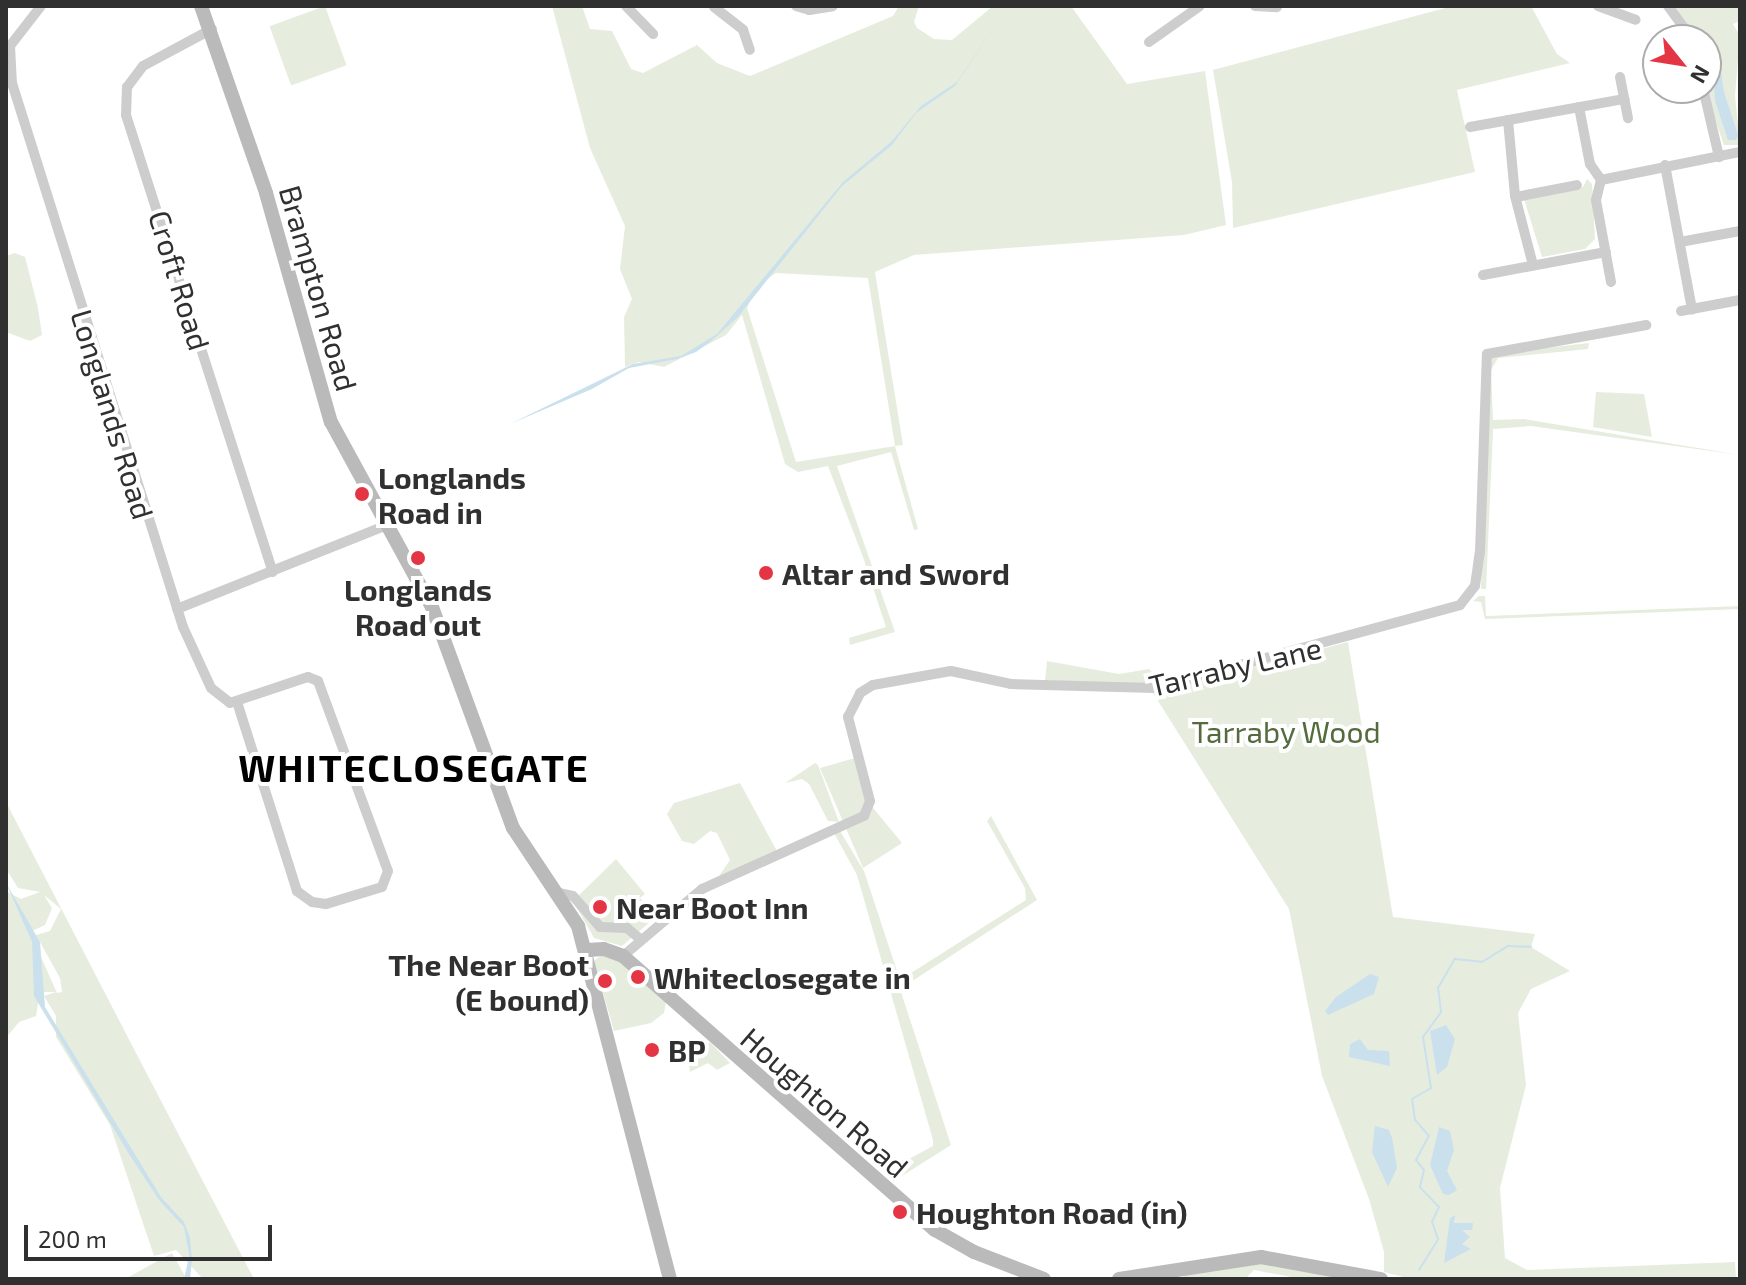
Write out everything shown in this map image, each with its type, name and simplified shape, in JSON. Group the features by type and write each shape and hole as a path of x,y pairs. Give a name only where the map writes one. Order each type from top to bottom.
{"main road":[{"name":"Brampton Road","path":"201,6 212,29 278,232 331,422 415,572 453,656 501,803 530,855 560,893"},
{"path":"560,893 587,950 670,1279"},
{"path":"587,950 623,956"},
{"name":"Houghton Road","path":"623,956 925,1223 974,1252 1044,1279"},
{"path":"1119,1279 1261,1257 1379,1279"}],"street":[{"name":"Longlands Road","path":"41,6 10,46 12,83 177,609 211,688 225,700 237,702"},
{"path":"626,6 653,36"},
{"path":"796,6 809,10 833,6"},
{"path":"1149,42 1200,6"},
{"path":"1255,6 1277,7"},
{"path":"1598,6 1637,21"},
{"path":"1668,6 1681,24"},
{"path":"711,9 743,30 750,50"},
{"name":"Croft Road","path":"212,29 143,66 127,87 126,115 273,572"},
{"path":"1620,77 1628,118"},
{"path":"1470,127 1624,99"},
{"path":"1707,104 1719,157"},
{"path":"1579,107 1590,164 1601,180 1596,200 1611,282"},
{"path":"1508,120 1516,197 1533,265"},
{"path":"1601,180 1740,152"},
{"path":"1665,165 1680,242 1686,310 1740,300"},
{"path":"1516,197 1577,185"},
{"path":"1680,242 1740,231"},
{"path":"1483,275 1606,252"},
{"name":"Tarraby Lane","path":"623,956 702,889 864,816 870,801 848,717 860,693 873,685 951,671 1011,684 1155,688 1460,605 1475,586 1480,552 1487,354 1646,325"},
{"path":"177,609 389,524"},
{"path":"308,677 318,681 388,871 382,887 326,904 312,902 297,891 237,702 308,677"},
{"path":"560,893 573,896 600,927 627,928 640,939"}],"green space":[{"path":"325,6 347,65 291,85 270,26"},
{"path":"552,6 582,6 590,29 612,31 631,69 643,73 697,45 717,63 750,76 893,16 899,6 919,6 914,22 917,28 934,39 952,40 993,6 1071,6 1127,84 1205,71 1226,225 1184,235 914,255 875,272 903,445 895,446 918,529 914,530 891,452 837,466 895,632 850,645 849,638 886,627 828,466 798,472 785,464 742,315 726,335 664,367 639,362 625,367 624,317 632,299 620,269 625,226 590,148","holes":["776,273 868,278 895,446 796,462 747,308 757,286"]},
{"path":"1453,6 1531,6 1557,54 1570,63 1457,90 1475,172 1233,228 1232,182 1213,70"},
{"path":"1674,6 1740,6 1740,21 1733,24 1740,36 1735,96 1740,145 1724,145 1711,108 1711,104 1722,104 1722,24 1687,24"},
{"path":"1587,179 1592,184 1595,239 1585,249 1542,257 1524,199 1583,187"},
{"path":"15,253 25,257 38,308 42,335 30,341 6,332 6,256"},
{"path":"1589,343 1588,349 1498,358 1491,370 1493,420 1524,419 1740,455 1531,426 1493,429 1486,589 1481,589 1487,361 1495,354"},
{"path":"1596,392 1644,394 1652,437 1593,427"},
{"path":"1485,596 1486,616 1740,606 1740,609 1485,619 1481,602 1473,601"},
{"name":"Tarraby Wood","path":"1348,642 1393,917 1535,934 1531,947 1570,971 1531,989 1518,1013 1526,1085 1500,1188 1505,1258 1527,1270 1735,1262 1736,1279 1411,1279 1384,1272 1384,1252 1369,1199 1322,1076 1289,909 1153,693"},
{"path":"1047,661 1119,674 1149,669 1162,682 1139,686 1045,680"},
{"path":"855,758 869,803 902,843 863,868 820,768"},
{"path":"815,763 839,822 828,821 809,784 802,779 785,783"},
{"path":"740,783 778,853 719,876 730,860 717,833 710,831 694,844 682,841 667,814 674,803"},
{"path":"6,802 254,1279 203,1279 176,1250 154,1256 110,1125 56,1037 56,1016 44,996 56,992 40,992 36,1016 19,1022 6,1038 6,891 21,899 40,892 18,888 6,869","holes":["44,895 61,909 50,931 36,935 60,978 62,992 57,993 30,932 45,925 52,908"]},
{"path":"991,816 1037,900 900,989 951,1145 894,1181 883,1173 933,1146 933,1140 857,875 834,833 840,831 864,871 900,980 1026,900 1025,888 987,821"},
{"path":"616,859 645,894 640,898 645,904 650,901 658,915 622,946 594,938 573,901"},
{"path":"603,954 620,960 666,1000 664,1013 651,1023 614,1031 594,961"},
{"path":"710,1042 730,1063 717,1070 708,1063 690,1072 689,1066"},
{"path":"172,1253 185,1276 181,1279 125,1279"},
{"path":"1268,1262 1351,1279 1302,1279 1254,1270 1245,1279 1182,1279 1187,1271"}],"water":[{"path":"1008,6 955,86 916,113 892,145 842,186 737,318 710,342 696,352 677,359 629,368 592,389 510,424 633,364 681,356 717,334 843,182 892,141 921,106 957,82"},
{"path":"1722,79 1738,135 1736,140 1728,140 1716,104 1722,104"},
{"path":"6,883 40,942 45,1007 161,1197 184,1222 190,1238 192,1260 190,1279 185,1279 190,1259 184,1227 159,1200 129,1154 34,996 32,942"},
{"path":"1370,974 1379,977 1374,994 1328,1015 1325,1011 1336,997"},
{"path":"1446,1025 1455,1039 1447,1067 1437,1075 1430,1031"},
{"path":"1360,1039 1368,1050 1389,1051 1390,1066 1349,1057 1350,1044"},
{"path":"1375,1126 1389,1130 1392,1138 1397,1168 1388,1187 1372,1152"},
{"path":"1439,1127 1450,1131 1454,1150 1447,1171 1457,1190 1449,1195 1443,1194 1430,1165"},
{"path":"1455,1215 1454,1223 1473,1223 1472,1230 1462,1230 1470,1237 1462,1244 1471,1249 1444,1263 1450,1218"}],"waterway":[{"path":"1419,1270 1438,1239 1432,1222 1439,1207 1420,1187 1424,1170 1416,1160 1429,1136 1415,1120 1412,1099 1431,1088 1423,1037 1441,1012 1438,988 1455,959 1482,962 1508,946 1531,947"},
{"path":"185,1279 190,1257"}],"place":[{"name":"Longlands Road in","path":"362,494"},
{"name":"Longlands Road out","path":"418,558"},
{"name":"Altar and Sword","path":"766,573"},
{"name":"Near Boot Inn","path":"600,907"},
{"name":"Whiteclosegate in","path":"638,977"},
{"name":"The Near Boot (E bound)","path":"605,981"},
{"name":"BP","path":"652,1050"},
{"name":"Houghton Road (in)","path":"900,1212"}],"district":[{"name":"WHITECLOSEGATE","path":"414,768"}]}
